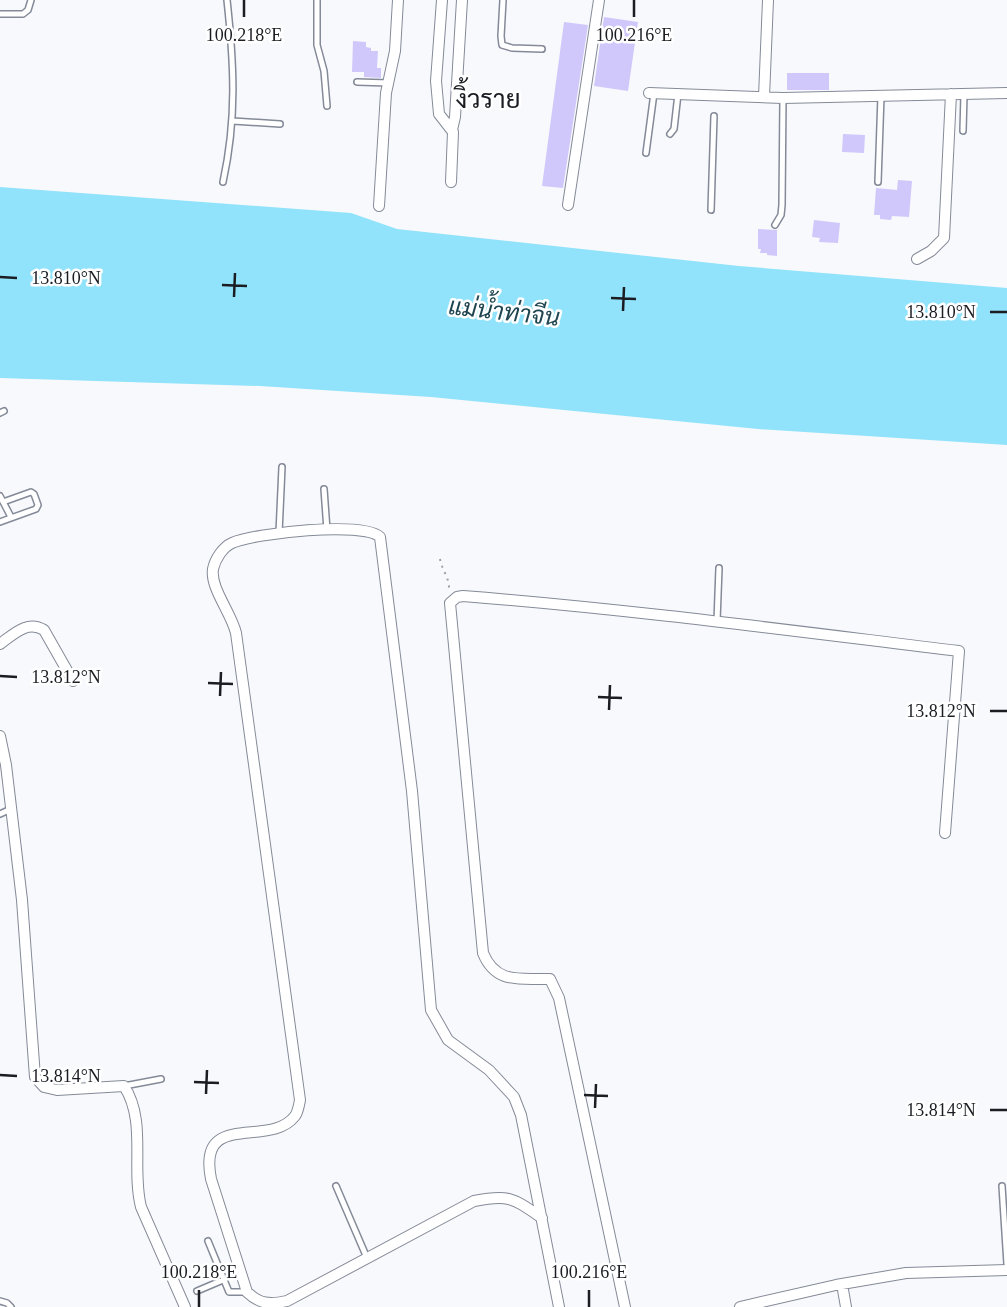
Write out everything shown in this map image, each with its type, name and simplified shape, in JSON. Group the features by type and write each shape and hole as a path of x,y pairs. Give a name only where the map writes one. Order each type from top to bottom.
{"street":[{"path":"379,206 398,0"},
{"path":"442,0 436,81 437,104 442,119 452,130"},
{"path":"451,181 462,0"},
{"path":"568,205 598,0"},
{"path":"764,97 768,0"},
{"path":"651,93 714,98 783,98 1007,93"},
{"path":"917,259 931,251 944,238 951,94"},
{"path":"541,1218 519,1202 499,1196 474,1202 287,1301 271,1304 257,1301 247,1292 207,1161 213,1146 233,1133 284,1126 297,1115 300,1100 236,633 233,619 216,590 213,577 215,561 228,544 283,532 315,530 358,530 380,537 412,791 431,1010 448,1040 489,1070 514,1097 521,1115 559,1307"},
{"path":"625,1307 559,998 550,979 502,977 488,965 483,953 450,603 463,596 717,621 959,651 945,833"},
{"path":"0,644 25,627 36,625 44,630 73,681"},
{"path":"1,743 22,900 36,1077 44,1087 57,1090 124,1086 135,1110 137,1192 141,1207 185,1307"},
{"path":"740,1307 906,1273 1007,1270"},
{"path":"842,1284 846,1307"}],"lane":[{"path":"0,14 23,14 28,10 31,0"},
{"path":"223,181 233,121 232,56 227,0"},
{"path":"317,0 317,45 324,71 327,106"},
{"path":"503,0 502,45 542,49"},
{"path":"357,82 389,83"},
{"path":"646,153 651,93"},
{"path":"670,134 674,129 678,94"},
{"path":"963,131 964,94"},
{"path":"878,183 881,96"},
{"path":"775,225 781,215 782,205 783,98"},
{"path":"711,210 713,117"},
{"path":"233,121 280,124"},
{"path":"282,467 283,532"},
{"path":"324,489 327,530"},
{"path":"0,522 36,509 38,502 34,494 25,492 2,499 11,517"},
{"path":"717,621 719,568"},
{"path":"0,814 11,809"},
{"path":"124,1086 161,1079"},
{"path":"336,1186 367,1258"},
{"path":"1002,1186 1007,1264"},
{"path":"208,1241 229,1292 247,1292"},
{"path":"197,1291 223,1280"},
{"path":"0,1301 11,1307"}],"path":[{"path":"440,559 442,571 449,582 450,603"}],"water":[{"name":"แม่น้ำท่าจีน","path":"0,187 351,213 397,229 739,266 1007,288 1007,445 758,429 431,397 260,386 0,378"}],"building":[{"path":"604,17 638,22 628,91 594,86"},
{"path":"564,22 588,25 563,188 542,186"},
{"path":"353,41 366,42 366,47 371,48 371,51 378,51 377,68 381,68 381,78 364,77 364,72 352,72"},
{"path":"787,73 829,73 829,90 787,90"},
{"path":"843,134 865,135 864,153 842,152"},
{"path":"898,180 912,181 909,217 892,216 891,220 880,219 880,215 874,215 876,188 897,190"},
{"path":"814,220 840,223 838,243 819,242 820,238 812,237"},
{"path":"758,229 777,230 777,256 760,253"}],"district":[{"name":"งิ้วราย","path":"488,99"}]}
